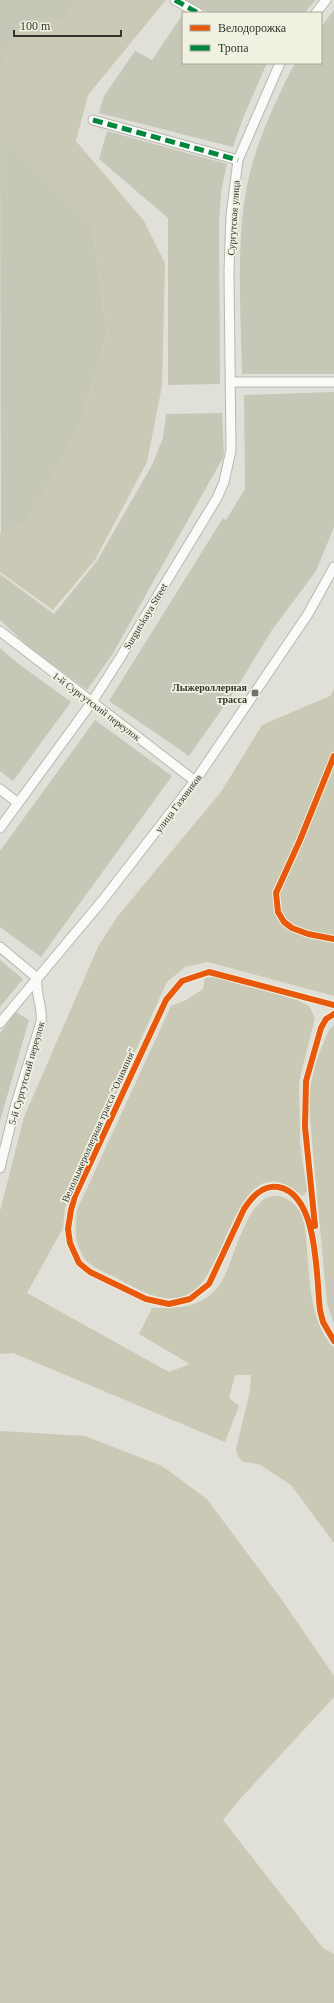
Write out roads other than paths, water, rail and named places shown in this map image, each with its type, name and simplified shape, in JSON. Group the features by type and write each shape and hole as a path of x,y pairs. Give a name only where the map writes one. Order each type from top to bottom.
{"street":[{"path":"175,0 196,12"},
{"path":"317,12 326,0"},
{"name":"Сургутская улица","path":"231,382 229,272 231,216 238,160 280,64"},
{"path":"92,120 238,160"},
{"path":"231,382 334,382"},
{"name":"Surgutskaya Street","path":"0,828 92,702 217,498 224,482 231,450 231,382"},
{"name":"улица Газовиков","path":"0,1023 102,901 195,781 308,614 334,567"},
{"name":"1-й Сургутский переулок","path":"0,631 195,781"},
{"path":"0,789 18,803"},
{"path":"0,947 37,978"},
{"name":"5-й Сургутский переулок","path":"0,1168 15,1107 41,1022 42,1014 36,994 37,978"}],"place":[{"name":"Лыжероллерная трасса","path":"255,693"}]}
